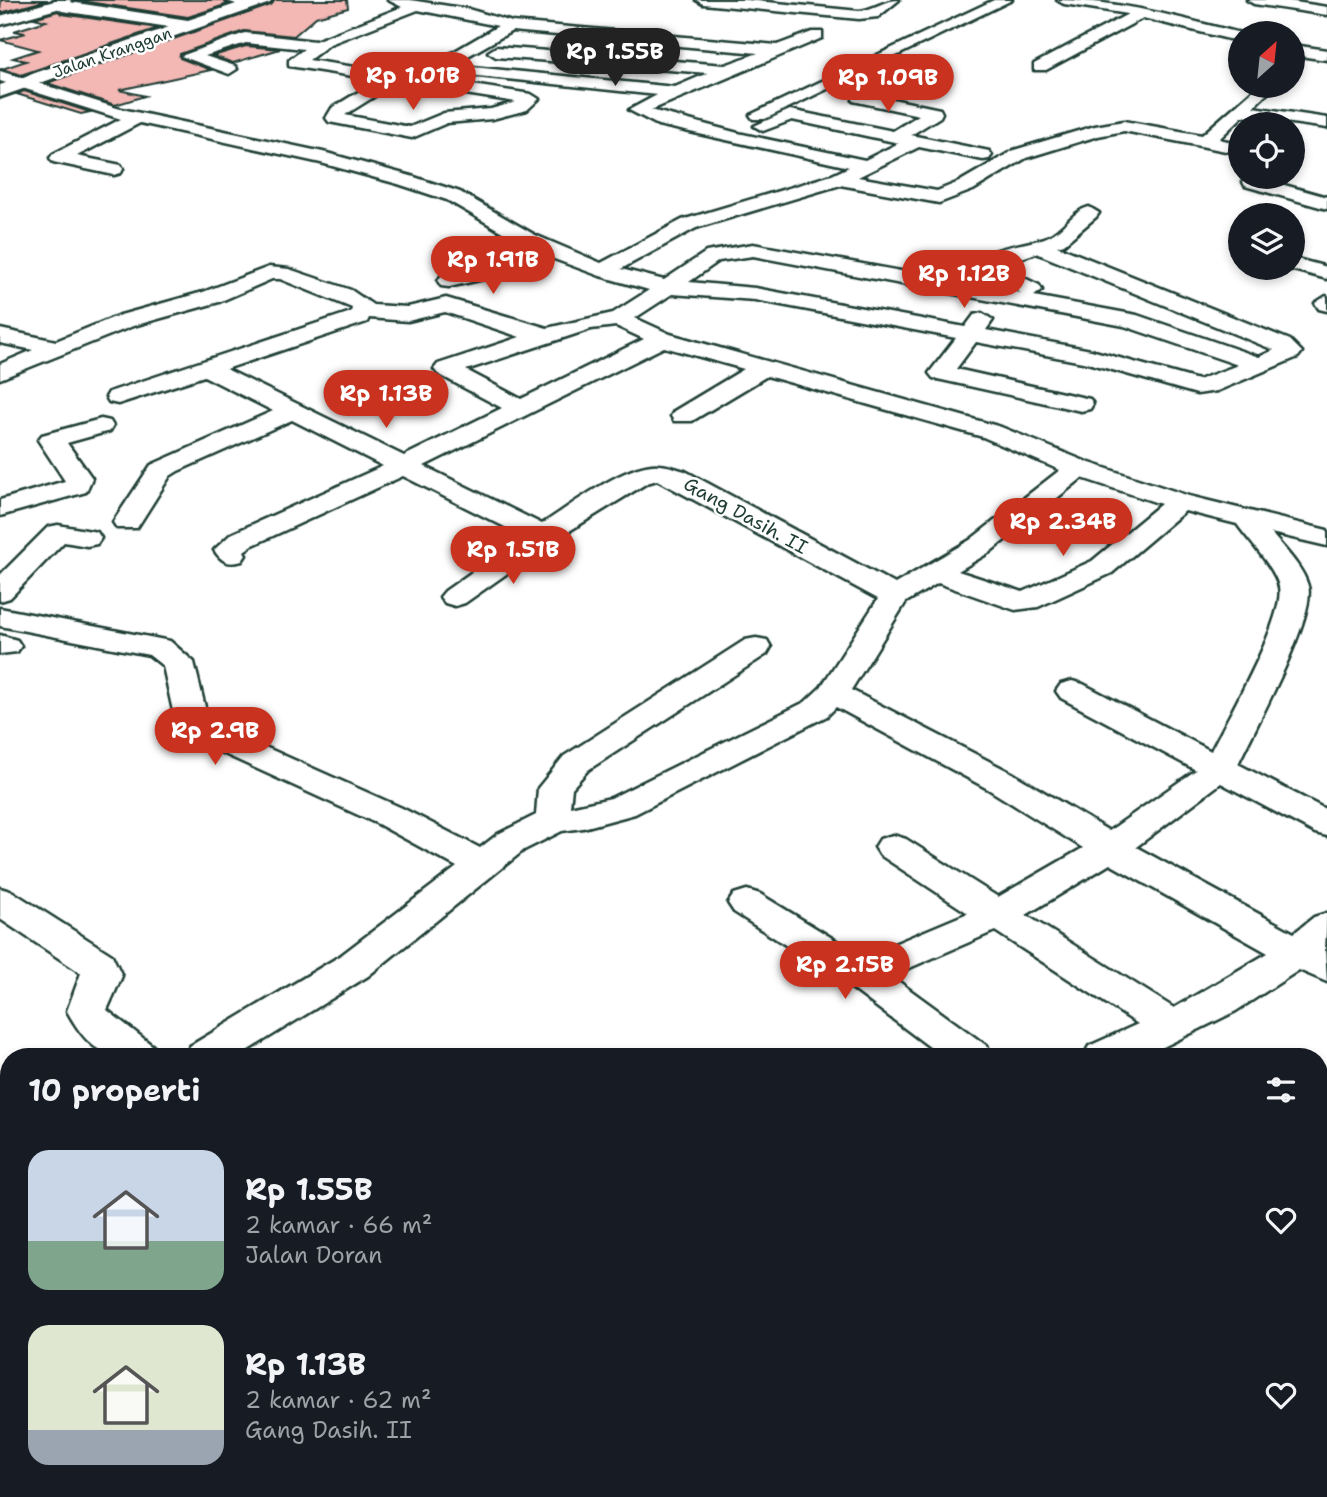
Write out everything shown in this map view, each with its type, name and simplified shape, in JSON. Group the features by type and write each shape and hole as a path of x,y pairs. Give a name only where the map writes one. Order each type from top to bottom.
{"main road":[{"path":"61,2 190,25"},
{"name":"Jalan Kranggan","path":"0,91 257,2"}],"street":[{"path":"231,0 257,2"},
{"path":"394,0 414,7 487,18 510,26 780,50"},
{"path":"704,0 772,3 807,10 868,15 892,0"},
{"path":"758,115 1005,0"},
{"path":"1064,0 1126,9 1139,14 1228,31"},
{"path":"1254,0 1320,19"},
{"path":"4,28 61,2"},
{"path":"392,79 338,112 335,118 412,133 444,118 473,118 506,111 531,98 295,63 315,46 414,7"},
{"path":"788,27 807,10"},
{"path":"1040,68 1083,47 1139,14"},
{"path":"510,26 464,50 438,68 674,92"},
{"path":"731,136 664,121 631,109 817,35"},
{"path":"229,69 189,55 245,38 315,46"},
{"path":"464,50 727,70"},
{"path":"1306,54 1327,55"},
{"path":"0,76 26,81 114,112 265,143 445,192 498,224 547,248 626,278 668,286 755,294 1091,357 1197,387 1209,386 1290,352 1282,345 1038,246"},
{"path":"859,97 934,113 899,135"},
{"path":"1206,141 1255,98"},
{"path":"1241,111 1327,123"},
{"path":"869,166 739,138 786,115 899,135 983,155"},
{"path":"1084,115 1124,126 1228,146"},
{"path":"114,169 59,158 139,117"},
{"path":"839,178 939,197 966,186 1008,160 1031,150 1063,138 1124,126"},
{"path":"606,269 689,224 839,178 919,140"},
{"path":"1031,150 1056,157"},
{"path":"1278,189 1327,202"},
{"path":"1089,213 1065,236 999,257 983,266 1064,307 1123,282"},
{"path":"449,281 499,270 547,248"},
{"path":"519,408 446,369 589,323 619,319 713,256 753,250 1002,295 1148,325 1257,364"},
{"path":"1305,267 1327,273"},
{"path":"0,372 125,321 211,297 269,273 282,273 343,295 362,305 363,311 359,317 118,397"},
{"path":"1002,295 942,373 1081,404"},
{"path":"363,311 408,314 446,304 528,332 548,335"},
{"path":"619,319 662,339 992,432 1078,468 1180,502 1327,538"},
{"path":"0,335 60,349"},
{"path":"232,555 229,550 241,540 406,465 662,339"},
{"path":"683,416 763,368"},
{"path":"208,369 543,535"},
{"path":"127,522 160,471 169,465 292,412"},
{"path":"0,508 70,490 80,483 44,433 101,426"},
{"path":"220,1048 354,965 411,924 511,842 554,820 583,817 642,797 816,709 833,693 895,596 980,546 1078,468"},
{"name":"Gang Dasih. II","path":"455,597 543,535 638,477 657,472 676,477 895,596"},
{"path":"937,573 1015,601 1028,601 1102,567 1180,502"},
{"path":"860,974 997,915 1110,848 1219,769 1272,661 1294,604 1294,586 1247,519"},
{"path":"0,592 58,533 86,538"},
{"path":"2,636 159,648 178,662 186,707 193,722 208,734 390,816 481,864"},
{"path":"554,820 550,799 561,775 756,647"},
{"path":"1072,691 1327,825"},
{"path":"833,693 1000,781 1110,848 1313,960"},
{"path":"892,847 1173,1027"},
{"path":"0,901 98,965 102,976 88,1011 95,1023 127,1048"},
{"path":"747,903 860,974 960,1048"},
{"path":"1125,1048 1313,960 1327,926"}],"building":[{"path":"1,0 48,0 0,12"},
{"path":"74,0 221,0 228,4 188,17"},
{"path":"275,0 347,0 348,8 316,17 294,36 244,31 180,54 180,58 211,70 119,90 145,96 115,105 47,83 271,5"},
{"path":"58,11 62,14 158,28 21,75 2,69 26,61 13,58 38,50 0,40 26,33 14,31 46,21 34,18"},
{"path":"246,46 280,49 233,63 213,56"},
{"path":"24,91 90,112 81,114 17,94"}]}
